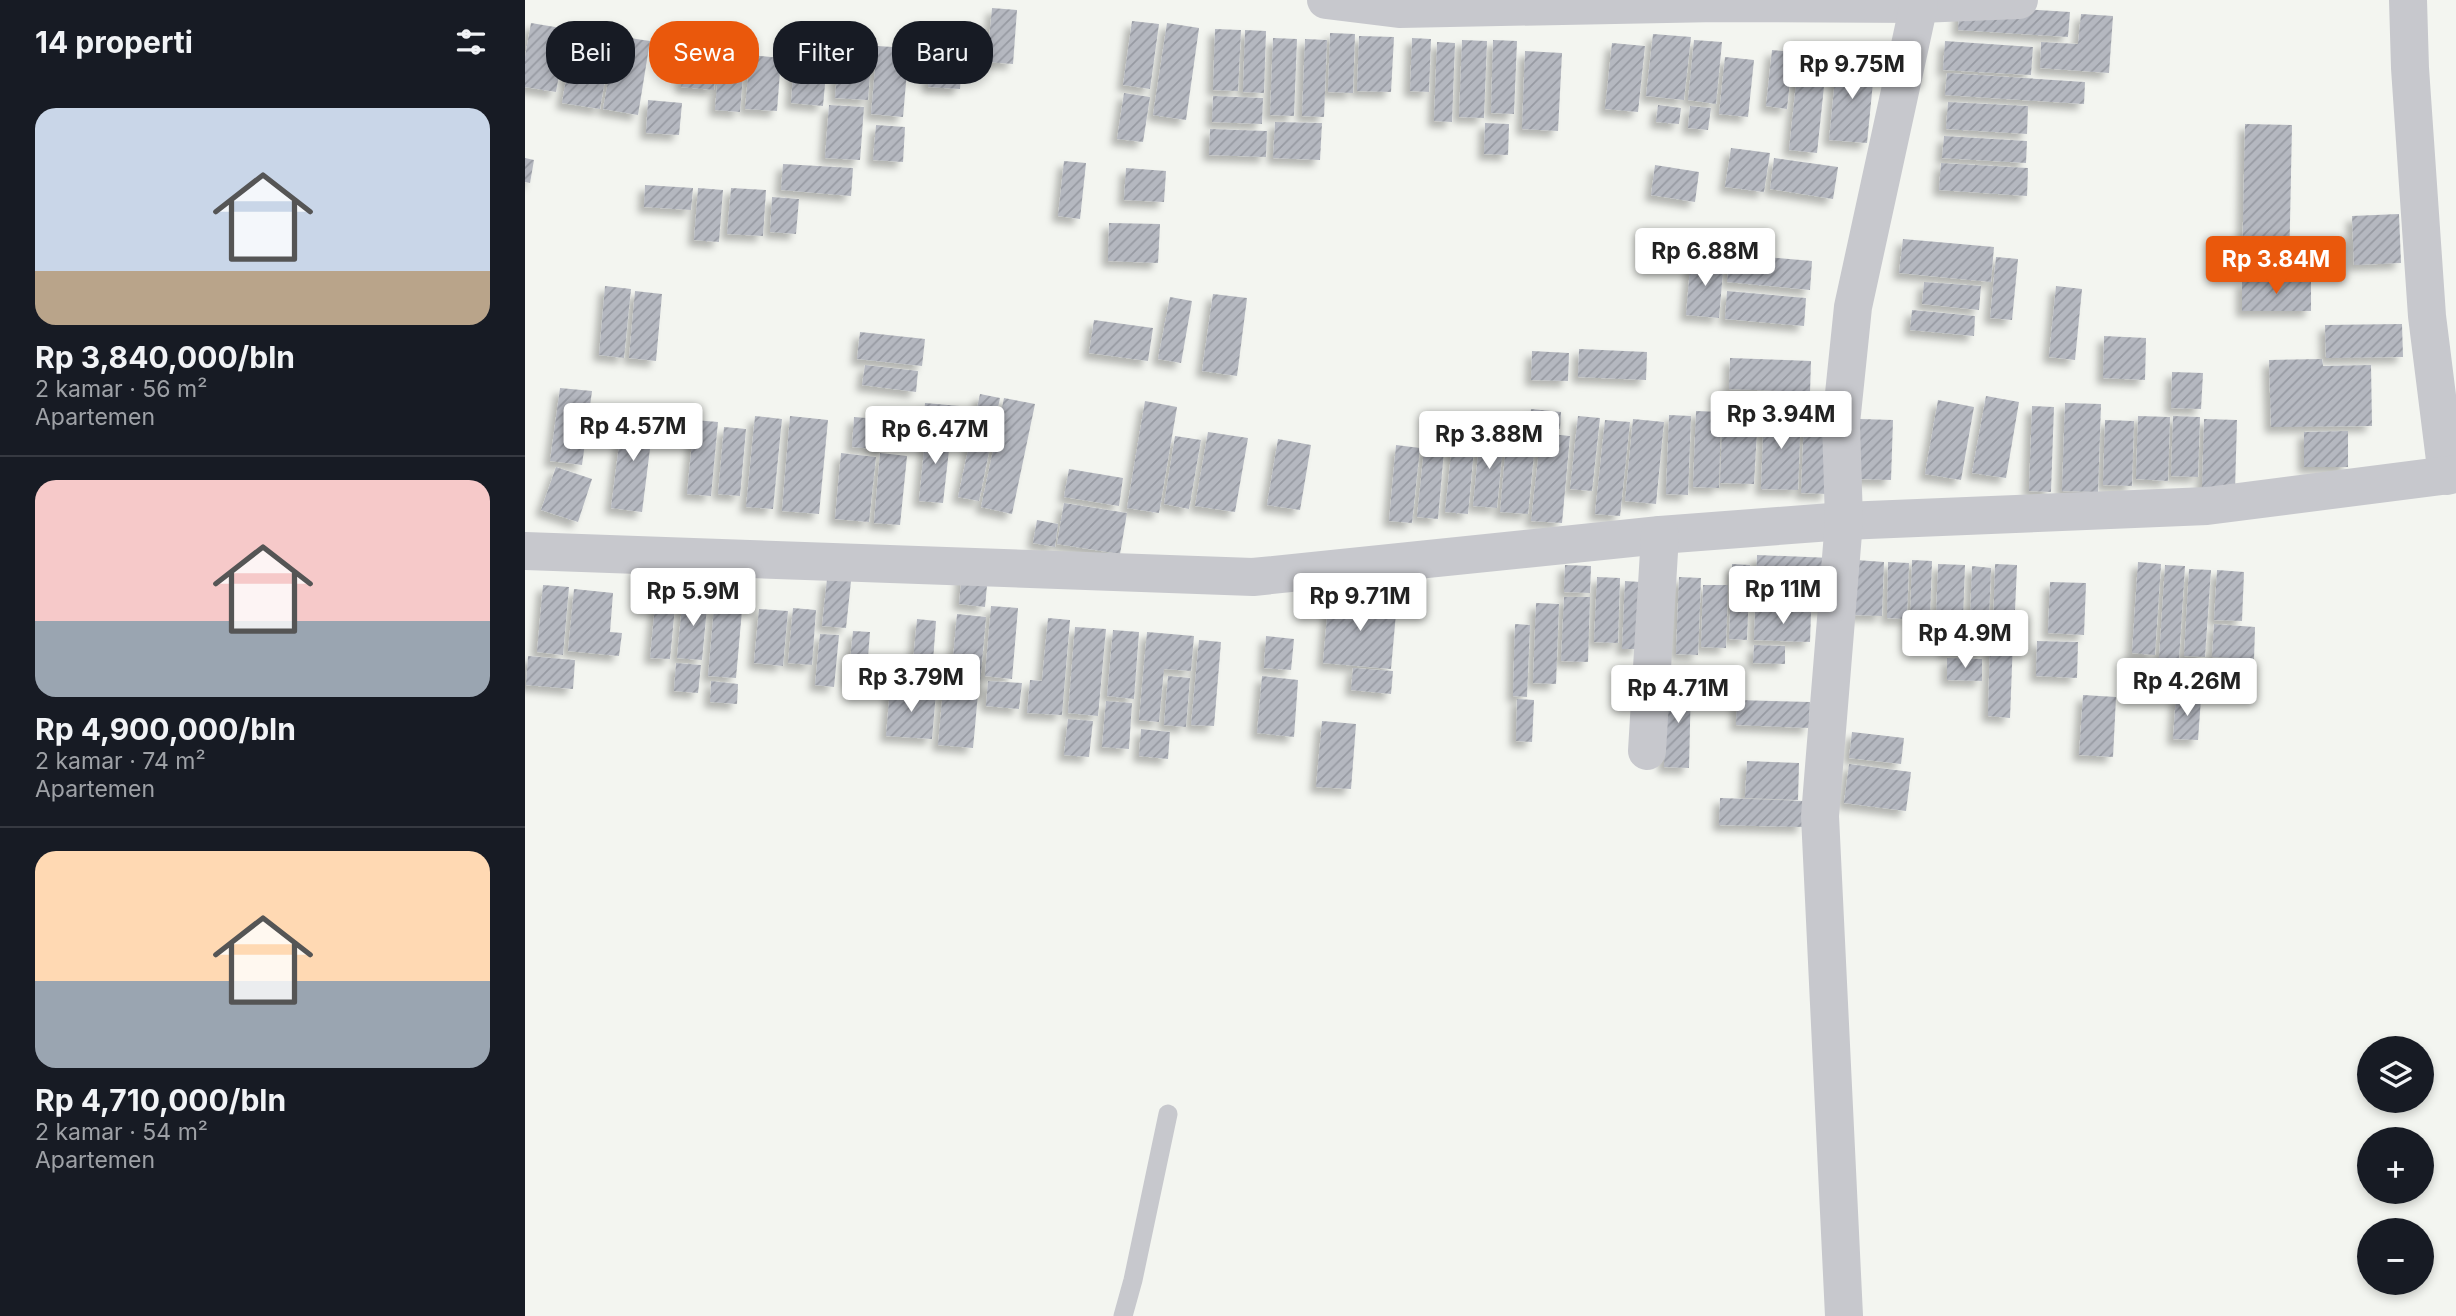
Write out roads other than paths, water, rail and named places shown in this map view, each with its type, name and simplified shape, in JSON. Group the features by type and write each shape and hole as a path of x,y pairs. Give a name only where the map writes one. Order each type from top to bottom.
{"street":[{"path":"1326,0 1399,9 1718,3 1919,4 2019,0"},
{"path":"525,551 1253,577 1660,535 1844,521 2207,506 2451,475 2427,316 2408,0"},
{"path":"1844,1316 1820,816 1844,521 1841,424 1853,307 1919,4"},
{"path":"1647,751 1660,535"}],"lane":[{"path":"1123,1316 1168,1114"}]}
